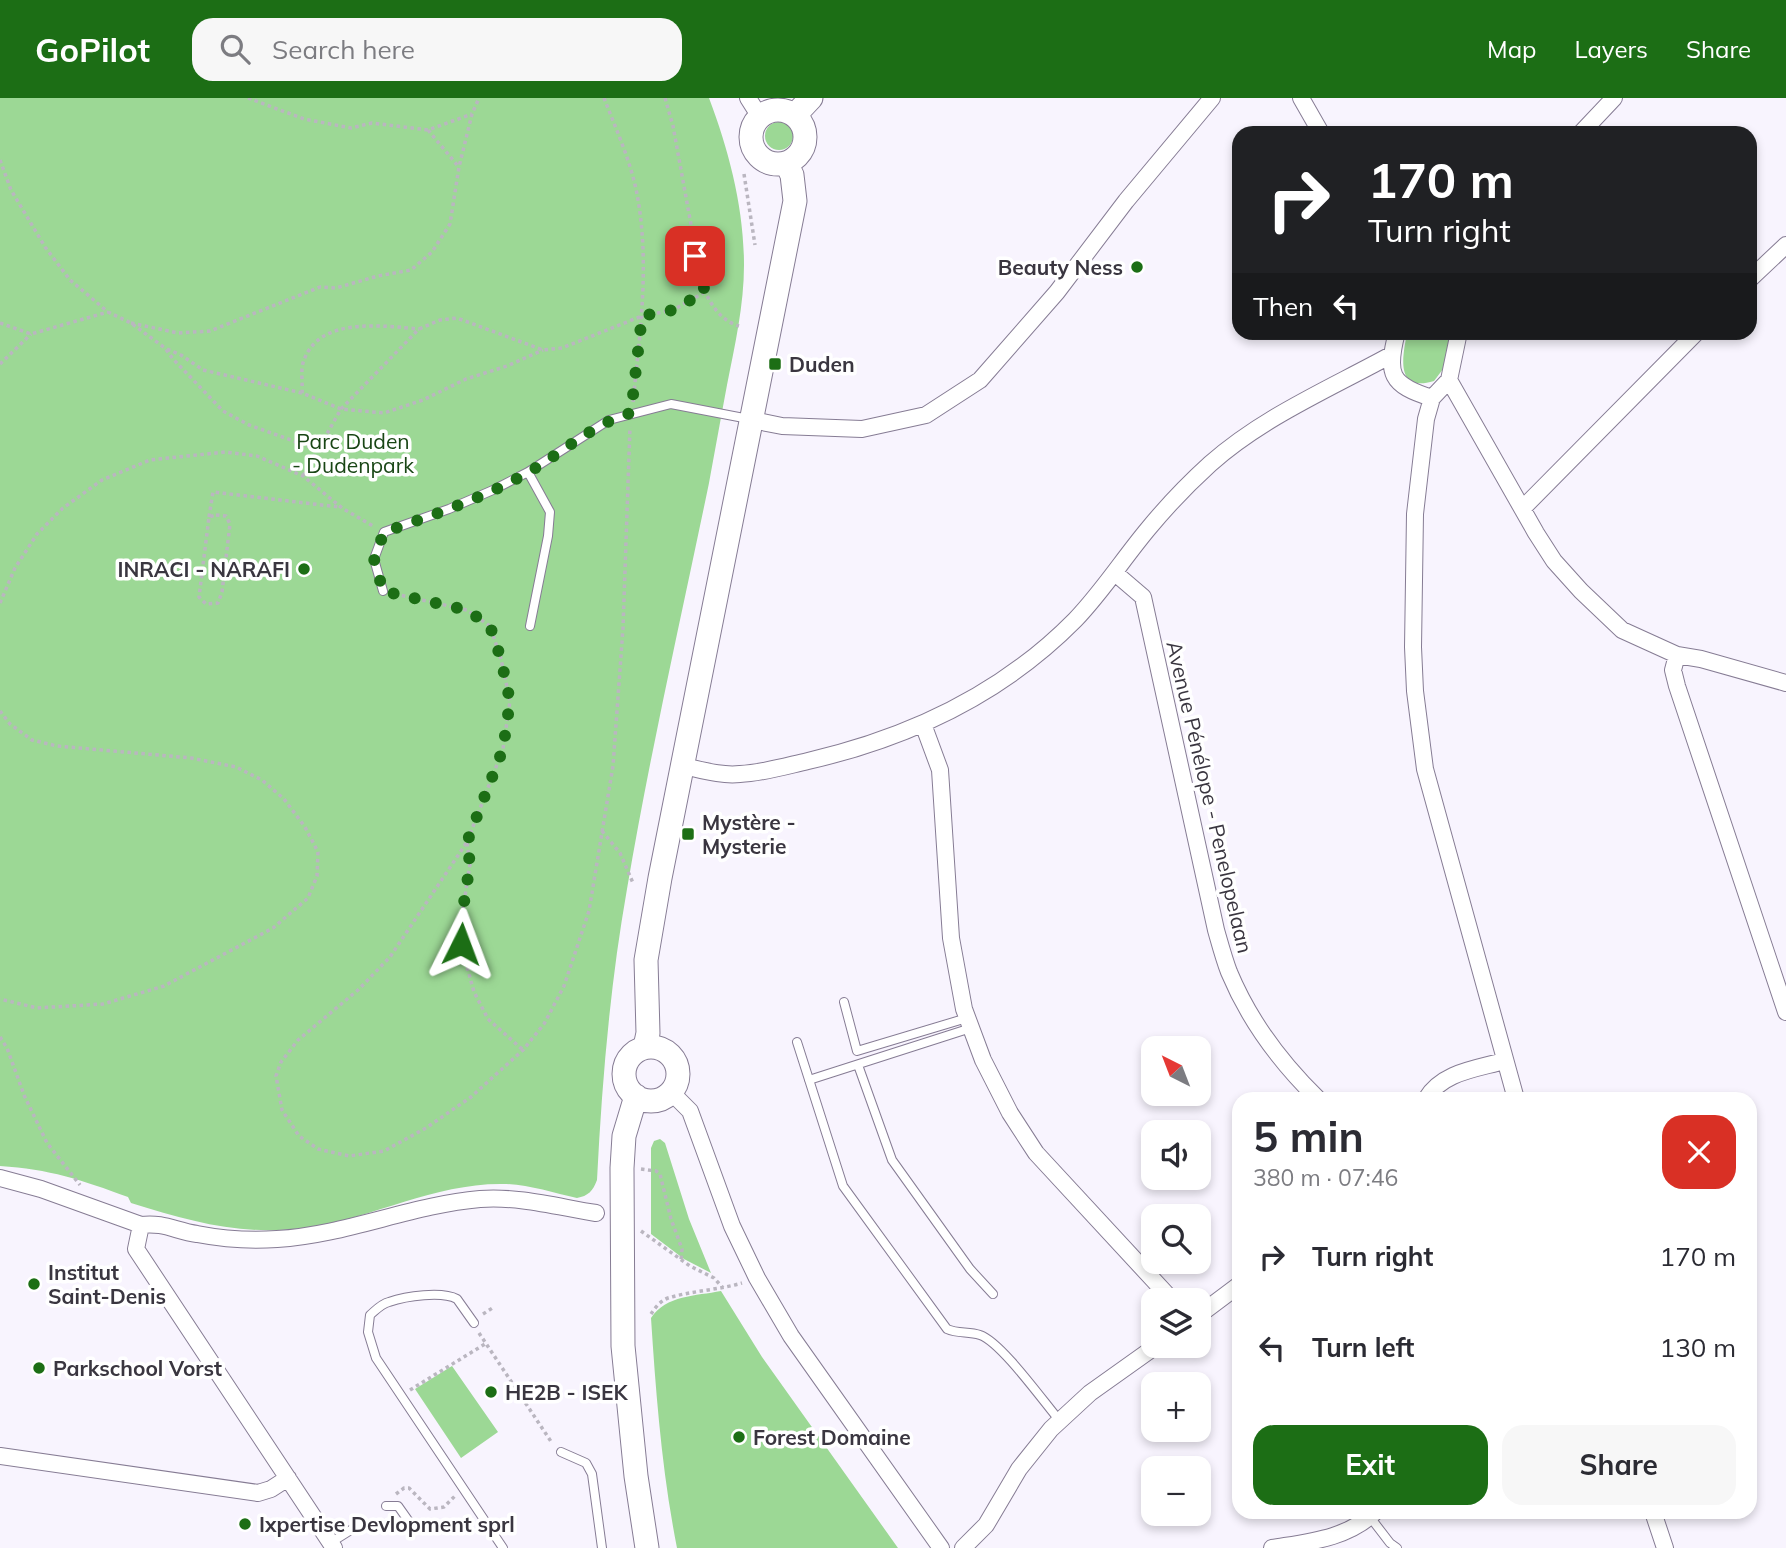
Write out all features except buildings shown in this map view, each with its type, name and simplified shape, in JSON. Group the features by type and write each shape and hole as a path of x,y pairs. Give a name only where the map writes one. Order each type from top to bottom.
{"street":[{"path":"795,115 811,98"},
{"path":"752,420 782,426 862,429 926,415 980,380 1057,292 1126,201 1212,98"},
{"path":"1301,98 1317,126"},
{"path":"1588,126 1614,98"},
{"path":"754,107 788,111 795,115 804,129 804,146 794,159 786,163 774,164 763,160 754,151 750,139 754,107"},
{"path":"645,1047 648,1033 646,960 795,201 792,175 786,163"},
{"path":"1757,272 1786,245"},
{"path":"1395,340 1391,355 1393,373 1406,390 1432,398"},
{"path":"1458,340 1450,380 1432,398 1426,419 1415,514 1415,691 1425,769 1514,1092"},
{"path":"1523,508 1689,340"},
{"path":"683,766 720,774 740,775 772,769 859,748 923,724 970,702 1005,680 1054,641 1115,573 1147,529 1177,496 1223,454 1274,417 1391,355"},
{"path":"1450,380 1554,561 1622,630 1676,655 1701,659 1786,683"},
{"name":"Avenue Pénélope - Penelopelaan","path":"1115,573 1143,597 1216,930 1229,972 1256,1024 1289,1070 1311,1092"},
{"path":"1676,655 1673,670 1677,686 1786,1012"},
{"path":"923,724 940,770 951,938 969,1023 988,1070 1010,1113 1036,1153 1161,1288"},
{"path":"645,1047 660,1048 667,1052 676,1063 678,1079 671,1092 658,1100 650,1100 636,1096 629,1089 625,1069 636,1051 645,1047"},
{"path":"1430,1092 1447,1077 1504,1061"},
{"path":"671,1092 690,1111 732,1226 791,1336 941,1548"},
{"path":"636,1096 624,1136 622,1168 622,1346 634,1462 647,1548"},
{"path":"0,1178 88,1205 141,1225 156,1223 195,1234 229,1239 274,1240 306,1237 480,1199 519,1200 596,1213"},
{"path":"141,1225 136,1249 332,1546"},
{"path":"1211,1306 1232,1290"},
{"path":"963,1548 986,1525 1018,1469 1060,1420 1090,1393 1141,1357"},
{"path":"0,1455 258,1493 271,1489 288,1478"},
{"path":"1272,1548 1326,1540 1364,1519"},
{"path":"1655,1519 1665,1548"}],"lane":[{"path":"383,591 374,559 384,532 449,509 528,472 609,419 671,404 752,420"},
{"path":"528,472 550,512 548,536 530,626"},
{"path":"844,1002 857,1051 969,1023"},
{"path":"809,1080 858,1065 969,1023"},
{"path":"797,1042 843,1185 947,1329 956,1333 980,1335 998,1348 1060,1420"},
{"path":"858,1065 892,1160 970,1269 993,1294"},
{"path":"474,1323 457,1299 437,1294 390,1301 379,1307 370,1315 368,1332 376,1358 503,1548"},
{"path":"561,1452 586,1463 592,1474 602,1548"},
{"path":"389,1505 398,1506 415,1530"},
{"path":"1376,1519 1390,1543 1397,1548"},
{"path":"332,1546 362,1523"}],"path":[{"path":"248,98 304,119 351,128 372,123 428,130 472,114"},
{"path":"131,323 178,333 210,331 320,286 336,288 411,270 432,252 450,224 458,167 479,98"},
{"path":"383,591 467,610 490,626 501,659 510,701 503,749 467,842 390,957 358,990 298,1040 281,1062 276,1076 282,1110 299,1136 318,1149 349,1156 384,1151 426,1128 471,1097 523,1050 544,1024 564,986 589,911 613,766 631,413 642,316 643,256 637,193 604,98"},
{"path":"665,98 673,126 695,256 705,292 723,318 739,326"},
{"path":"428,130 458,167"},
{"path":"0,160 11,190 45,247 70,280 108,312 131,323 203,370 302,393 341,409 384,413 423,400 466,379 507,366 543,350 562,348 642,316 673,310 705,292"},
{"path":"744,174 755,245"},
{"path":"0,364 31,334 108,312"},
{"path":"302,393 303,360 319,339 341,329 369,326 419,328 440,320 457,318 543,350"},
{"path":"0,323 31,334"},
{"path":"303,476 341,409 419,328"},
{"path":"166,348 173,359 223,411 249,425 316,449"},
{"path":"0,603 15,568 37,534 63,508 102,481 150,460 225,452 257,456 303,476 342,508 384,532"},
{"path":"209,517 226,516 230,524 222,592 218,603 206,604 199,597 209,517 213,492 342,508"},
{"path":"0,711 10,724 32,740 57,747 191,758 236,767 262,780 284,799 305,827 318,852 317,876 308,898 273,928 164,986 103,1004 37,1007 0,999"},
{"path":"601,831 620,853 633,883"},
{"path":"467,842 470,864 461,944 474,992 488,1019 523,1050"},
{"path":"0,1037 47,1143 81,1185 88,1205"},
{"path":"622,1168 652,1170 660,1174 671,1219 682,1249 681,1260"},
{"path":"620,1215 681,1260 714,1278 723,1288 669,1298 659,1304 651,1314"},
{"path":"474,1323 485,1344 561,1452"},
{"path":"402,1396 485,1344"},
{"path":"389,1505 398,1491 404,1488 413,1491 430,1509 444,1507 451,1501 454,1493"}],"green space":[{"name":"Parc Duden - Dudenpark","path":"0,98 709,98 729,159 738,201 744,265 742,295 709,483 627,889 608,1034 597,1180 592,1190 584,1196 577,1198 512,1184 478,1185 310,1227 286,1230 241,1229 197,1222 131,1203 128,1197 65,1176 0,1166"},
{"path":"779,122 789,126 793,136 789,146 779,150 769,146 765,136 769,126"},
{"path":"1406,340 1449,340 1443,369 1434,381 1412,382 1407,377 1404,370"},
{"path":"660,1139 665,1143 689,1219 711,1273 684,1259 651,1234 651,1148 654,1141"},
{"name":"Forest Domaine","path":"721,1291 762,1357 898,1548 677,1548 657,1405 651,1318 657,1310 673,1301"},
{"path":"452,1366 498,1432 461,1458 415,1389"}],"place":[{"name":"Beauty Ness","path":"1137,267"},
{"name":"Duden","path":"775,364"},
{"name":"INRACI - NARAFI","path":"304,569"},
{"name":"Mystère - Mysterie","path":"688,834"},
{"name":"Institut Saint-Denis","path":"34,1284"},
{"name":"Parkschool Vorst","path":"39,1368"},
{"name":"HE2B - ISEK","path":"491,1392"},
{"name":"Forest Domaine","path":"739,1437"},
{"name":"Ixpertise Devlopment sprl","path":"245,1524"}],"route":[{"path":"461,944 470,864 467,842 503,749 510,701 501,659 490,626 467,610 383,591 374,559 384,532 493,490 528,472 609,419 631,413 642,316 673,310 705,292 695,256"}]}
